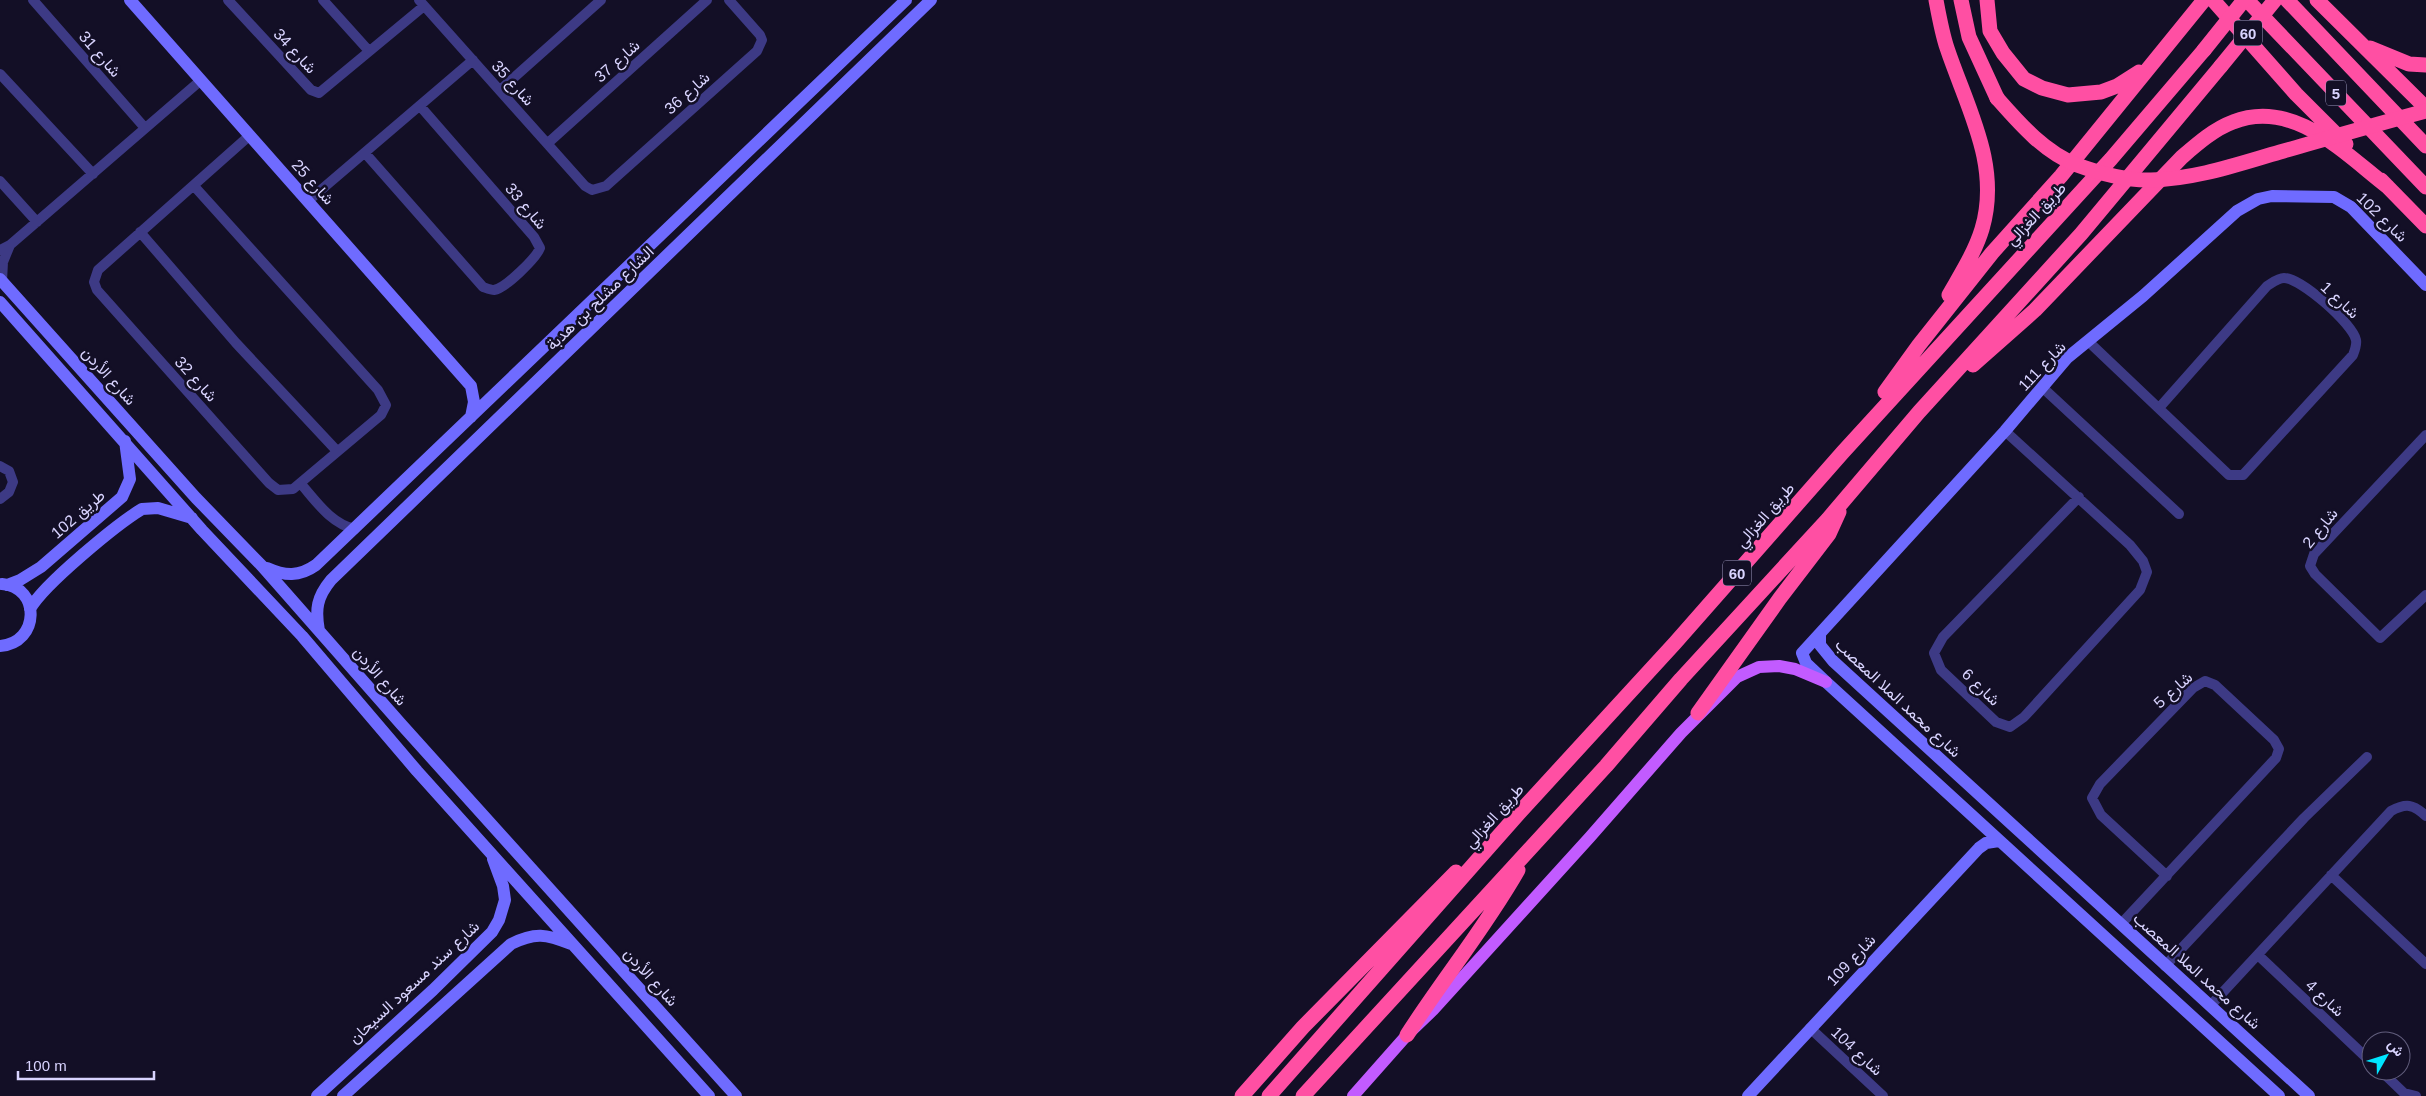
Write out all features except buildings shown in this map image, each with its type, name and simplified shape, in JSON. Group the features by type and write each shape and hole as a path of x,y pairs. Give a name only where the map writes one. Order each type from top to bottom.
{"highway":[{"path":"1919,345 1974,250 1982,229 1987,202 1987,168 1979,132 1947,48 1936,0"},
{"path":"1961,0 1969,37 1997,98 2042,145 2076,165 2115,175 2150,180 2191,176 2230,167 2426,109 2317,0"},
{"path":"1987,0 1990,31 2003,53 2024,79 2042,88 2068,95 2101,92 2117,86 2152,62"},
{"path":"1843,452 1919,345 1992,253 2061,176 2204,0"},
{"path":"2213,0 2296,94 2426,226"},
{"name":"طريق الغزالي","path":"1269,1096 1519,813 1682,636 1843,452 2111,159 2245,0"},
{"name":"5","path":"2245,0 2426,187"},
{"name":"60","path":"1303,1096 1846,498 1920,412 2081,234 2275,0"},
{"name":"5","path":"2288,0 2426,146"},
{"path":"2345,29 2374,51 2409,64 2426,65"},
{"path":"1920,412 2029,316 2182,157 2203,140 2232,122 2269,116 2285,118 2304,126 2336,146 2388,187"},
{"path":"1698,713 1774,606 1830,534 1846,498"},
{"path":"1242,1096 1316,1014 1438,890 1519,813"},
{"path":"1407,1035 1502,897 1531,847"}],"main road":[{"path":"1353,1096 1590,838 1698,713 1737,677 1759,667 1795,668 1826,682"}],"street":[{"name":"شارع 31","path":"33,0 145,128"},
{"name":"شارع 25","path":"130,0 471,386"},
{"name":"شارع 34","path":"228,0 311,90 320,93 369,52 421,3"},
{"path":"323,0 369,52"},
{"path":"500,90 601,0"},
{"name":"شارع 37","path":"548,144 707,0"},
{"name":"شارع 36","path":"585,186 592,190 606,186 757,51 762,40 760,35 729,0"},
{"name":"الشارع مشلح بن هدبة","path":"262,566 288,575 305,573 316,565 471,418 610,281 906,0"},
{"name":"الشارع مشلح بن هدبة","path":"319,631 318,601 321,592 331,580 931,0"},
{"name":"شارع 35","path":"421,3 585,186"},
{"path":"308,201 473,60"},
{"path":"0,74 92,174"},
{"path":"0,250 10,245 200,81"},
{"name":"شارع 33","path":"365,153 483,287 494,290 502,286 536,257 540,248 534,237 420,106"},
{"name":"شارع 32","path":"194,186 378,390 386,405 381,415 301,484 285,490 278,490 269,483 96,290 94,282 98,270 250,136"},
{"path":"0,181 37,222"},
{"name":"شارع 111","path":"1820,634 2005,431 2067,358 2143,296 2237,211 2258,199 2272,196 2334,197"},
{"name":"شارع 102","path":"2334,197 2351,207 2426,285"},
{"path":"140,232 236,343 338,451"},
{"path":"1,280 3,262 10,245"},
{"name":"شارع 1","path":"2088,342 2229,475 2243,475 2353,354 2357,346 2356,338 2349,325 2304,286 2293,280 2283,278 2267,286 2159,408"},
{"path":"610,281 617,279 623,283 626,290 623,296"},
{"name":"شارع الأردن","path":"1,280 196,498 262,566 736,1096"},
{"name":"شارع الأردن","path":"0,302 192,518 302,636 417,771 709,1096"},
{"path":"471,418 474,402 471,386 486,390 501,389"},
{"path":"2043,388 2180,514"},
{"name":"شارع 6","path":"2005,431 2078,497 2130,545 2143,561 2147,572 2145,582 2024,717 2010,727 1996,722 1941,670 1934,653 1944,637 2078,497"},
{"name":"شارع 2","path":"2426,435 2314,554 2310,566 2315,574 2380,638 2426,595"},
{"name":"طريق 102","path":"3,584 20,580 41,567 122,498 130,479 125,441"},
{"path":"0,466 9,471 13,482 9,492 0,499"},
{"path":"301,484 333,520 343,526 355,529"},
{"path":"30,609 36,598 54,581 142,509 158,508 192,518"},
{"path":"316,565 313,570 316,580 326,583 331,580"},
{"path":"0,646 12,644 24,634 31,618 30,609 22,593 3,584"},
{"name":"شارع محمد الملا المعصب","path":"1820,634 1805,649 1803,657 1806,663 2278,1096"},
{"name":"شارع محمد الملا المعصب","path":"1820,634 1820,645 1823,650 1871,696 2165,966 2211,1005 2308,1096"},
{"name":"شارع 5","path":"2121,924 2167,876 2276,758 2279,749 2274,740 2215,684 2205,681 2193,688 2100,784 2092,798 2101,815 2167,876"},
{"path":"1857,711 1871,696"},
{"path":"417,771 417,759 426,757 452,787 469,798"},
{"path":"2165,966 2304,818 2367,757"},
{"path":"2211,1005 2391,811 2404,804 2416,806 2426,816"},
{"path":"1979,848 1982,840 1982,825"},
{"name":"شارع 109","path":"1748,1096 1979,848 1986,843 1999,841"},
{"name":"شارع سند مسعود السيحان","path":"317,1096 433,990 492,932 499,920 505,900 503,886 489,850"},
{"path":"2331,875 2426,964"},
{"path":"343,1096 511,944 530,936 548,935 574,945"},
{"name":"شارع 4","path":"2258,955 2361,1053"},
{"path":"433,990 440,989 445,993 447,999 445,1005"},
{"path":"642,1021 655,1030 680,1056 687,1056 690,1053 691,1046"},
{"name":"شارع 104","path":"1810,1028 1883,1096"},
{"path":"2391,1081 2404,1093 2417,1096 2426,1092"}]}
